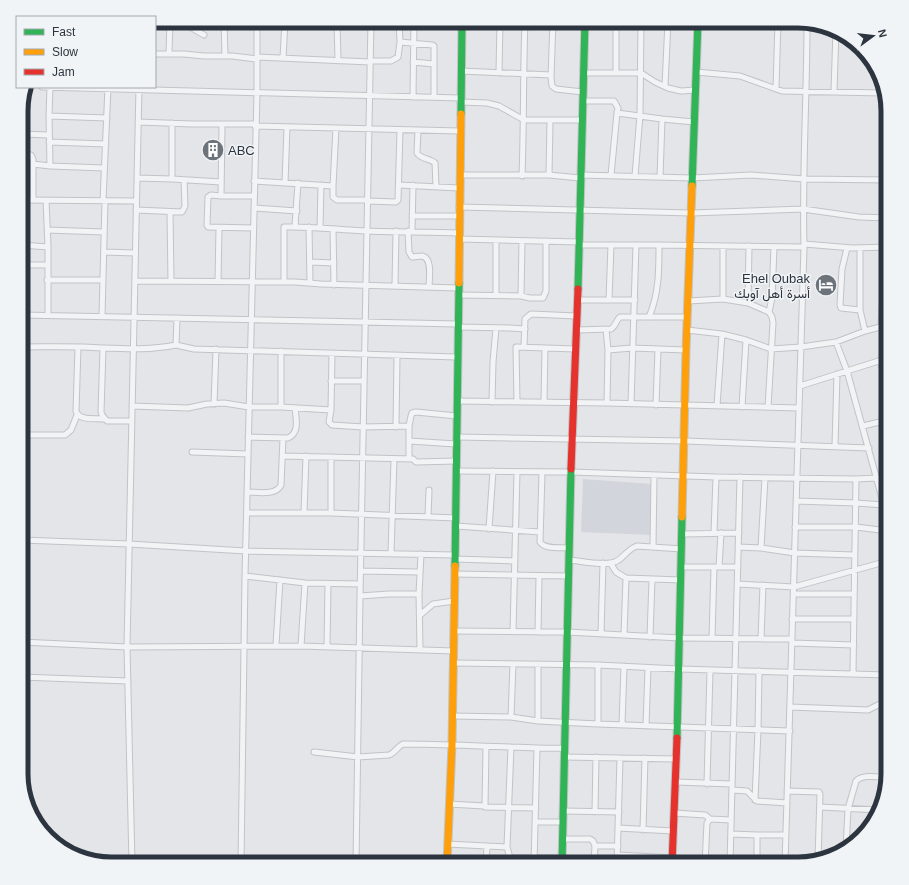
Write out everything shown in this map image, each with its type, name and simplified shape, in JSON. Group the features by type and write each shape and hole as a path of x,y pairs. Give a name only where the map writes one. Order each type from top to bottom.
{"street":[{"path":"169,53 170,28"},
{"path":"192,28 204,35"},
{"path":"224,28 225,56"},
{"path":"241,857 245,576 255,125 257,93 257,28"},
{"path":"283,58 285,28"},
{"path":"337,28 338,61"},
{"path":"356,857 360,571 371,28"},
{"path":"156,54 169,53 338,61 388,61 394,60 398,57 400,42 399,28"},
{"path":"413,96 414,28"},
{"path":"447,857 454,651 462,28"},
{"path":"499,73 500,28"},
{"path":"522,176 525,28"},
{"path":"553,28 552,86 556,89 583,92"},
{"path":"562,857 570,560 570,472 573,439 576,349 585,28"},
{"path":"616,28 616,72"},
{"path":"635,176 640,115 641,28"},
{"path":"665,86 668,28"},
{"path":"672,857 676,782 683,534 686,350 698,28"},
{"path":"776,89 778,28"},
{"path":"785,857 804,245 803,209 807,91 807,29"},
{"path":"834,91 836,37"},
{"path":"400,42 434,46 434,98"},
{"path":"413,62 434,64"},
{"path":"461,71 551,76"},
{"path":"696,72 740,76 782,91 879,92"},
{"path":"583,73 641,73 655,82 681,91 696,90"},
{"path":"50,88 50,166"},
{"path":"102,316 104,168 108,88 413,96 493,104 524,120 582,120"},
{"path":"132,857 127,647 139,88"},
{"path":"583,101 614,102 618,108 611,175"},
{"path":"617,113 640,115 662,120 694,122"},
{"path":"49,116 106,118"},
{"path":"660,177 662,120"},
{"path":"549,175 550,121"},
{"path":"138,122 460,131"},
{"path":"172,124 172,179"},
{"path":"221,196 222,125"},
{"path":"285,183 287,127"},
{"path":"336,128 333,197 337,200 396,202 398,200 399,185 400,130"},
{"path":"418,130 418,153 420,157 434,161 436,186"},
{"path":"28,134 49,135"},
{"path":"49,142 106,144"},
{"path":"28,155 31,155 33,159 33,200"},
{"path":"33,164 104,168"},
{"path":"460,175 611,175 692,178 752,175 804,179 881,180"},
{"path":"137,178 221,182"},
{"path":"136,210 179,212 184,210 184,180"},
{"path":"254,182 298,183 333,186"},
{"path":"295,226 298,183"},
{"path":"320,228 321,185"},
{"path":"399,185 459,188"},
{"path":"413,185 409,252 412,257 423,256 427,260 429,265 429,287"},
{"path":"253,228 210,228 207,225 208,198 211,195 254,196"},
{"path":"28,200 136,201"},
{"path":"46,200 48,315"},
{"path":"459,207 691,213 803,209 859,217 881,218"},
{"path":"254,208 297,210"},
{"path":"170,212 171,281"},
{"path":"412,216 459,216"},
{"path":"284,282 284,227 295,226 367,231 410,231 496,240 546,241 579,244 774,247 804,245 847,248 881,247"},
{"path":"309,227 310,283"},
{"path":"218,282 219,228"},
{"path":"333,228 334,285"},
{"path":"47,230 104,232"},
{"path":"395,286 396,231"},
{"path":"496,240 496,296"},
{"path":"521,296 522,241"},
{"path":"135,281 284,282 334,285 429,287 496,296 543,298 545,295 546,241"},
{"path":"609,300 611,245"},
{"path":"631,404 632,317 635,300 636,245"},
{"path":"649,317 655,304 658,284 659,245"},
{"path":"28,246 48,247"},
{"path":"723,246 723,299"},
{"path":"748,303 749,246"},
{"path":"769,312 772,298 774,247"},
{"path":"847,248 842,269 840,305 841,308 860,310"},
{"path":"860,248 860,310 864,331"},
{"path":"104,252 135,253"},
{"path":"310,262 334,263"},
{"path":"28,265 48,265"},
{"path":"47,280 103,280"},
{"path":"688,302 723,299 748,303 769,312 773,323 768,407"},
{"path":"577,300 635,300"},
{"path":"524,347 525,319 531,314 576,316"},
{"path":"28,315 365,322 525,329"},
{"path":"576,330 611,329 614,328 620,317 688,317"},
{"path":"176,345 178,318"},
{"path":"687,330 722,334 746,340 771,349 801,348 836,342 881,326"},
{"path":"492,402 496,328"},
{"path":"606,329 608,350 607,403"},
{"path":"717,406 722,334"},
{"path":"742,407 746,340"},
{"path":"836,342 848,371 881,494"},
{"path":"28,347 78,347 133,350 176,345 194,349 458,357"},
{"path":"28,435 65,435 71,430 77,415 78,347"},
{"path":"517,402 517,347 576,349"},
{"path":"103,348 101,412 104,419"},
{"path":"544,402 545,348"},
{"path":"608,350 632,348 686,350"},
{"path":"214,404 216,349"},
{"path":"656,405 658,349"},
{"path":"281,352 281,407"},
{"path":"332,354 330,410 328,420 332,425 364,427 409,426"},
{"path":"396,427 397,356"},
{"path":"800,386 880,360 881,364"},
{"path":"835,446 837,374"},
{"path":"331,381 364,381"},
{"path":"457,402 607,403 799,408"},
{"path":"132,406 188,408 207,404 224,403 249,407 330,410"},
{"path":"248,437 283,438 292,436 296,430 295,408"},
{"path":"409,459 409,426 412,413 416,412 457,416"},
{"path":"77,415 81,418 104,419 107,421 131,421"},
{"path":"863,426 881,422"},
{"path":"247,492 272,492 279,488 283,438"},
{"path":"409,441 573,439 685,441 869,448"},
{"path":"192,452 248,454"},
{"path":"282,456 413,459 416,462 456,461"},
{"path":"304,513 306,456"},
{"path":"331,457 331,513"},
{"path":"391,553 394,459"},
{"path":"456,471 570,472 765,478 877,478"},
{"path":"489,529 492,471"},
{"path":"513,632 517,472"},
{"path":"542,472 540,542 543,546 570,548"},
{"path":"653,547 654,475"},
{"path":"714,533 716,477"},
{"path":"730,857 740,477"},
{"path":"761,548 765,478"},
{"path":"853,673 856,479"},
{"path":"428,490 428,517"},
{"path":"796,501 856,503 881,506"},
{"path":"247,513 331,513 456,518"},
{"path":"456,526 540,532"},
{"path":"796,527 856,527 881,530"},
{"path":"712,638 716,567 721,533"},
{"path":"683,534 739,533"},
{"path":"28,540 129,544 246,551 421,554 514,561"},
{"path":"570,560 611,564 619,560 633,547 682,549"},
{"path":"738,547 761,548 795,553 854,554"},
{"path":"420,650 420,615 418,594 421,554"},
{"path":"601,634 603,563"},
{"path":"738,584 794,587 881,563"},
{"path":"611,564 616,572 626,578 681,580"},
{"path":"682,567 738,567"},
{"path":"360,571 419,572"},
{"path":"455,574 569,576"},
{"path":"245,576 328,584 360,584"},
{"path":"538,632 540,576"},
{"path":"624,635 626,578"},
{"path":"650,636 652,579"},
{"path":"276,645 280,580"},
{"path":"301,646 305,582"},
{"path":"327,646 328,584"},
{"path":"761,639 763,585"},
{"path":"360,596 418,594"},
{"path":"794,594 854,594"},
{"path":"420,615 433,604 454,601"},
{"path":"792,618 854,620"},
{"path":"454,631 567,632 680,638 761,639 854,645"},
{"path":"28,642 127,647 276,645 454,651"},
{"path":"453,663 567,664 648,668 881,675"},
{"path":"511,717 512,664"},
{"path":"538,664 538,721"},
{"path":"598,665 598,724"},
{"path":"622,725 624,666"},
{"path":"646,726 648,668"},
{"path":"706,784 710,670"},
{"path":"755,800 759,671"},
{"path":"28,677 128,680"},
{"path":"790,707 868,710 881,704"},
{"path":"452,716 511,717 538,721 677,728 790,731"},
{"path":"314,752 358,757 389,755 392,754 398,746 403,744 452,744 486,747 565,748"},
{"path":"484,806 486,747"},
{"path":"510,857 507,846 512,747"},
{"path":"535,857 537,748"},
{"path":"564,757 676,759"},
{"path":"595,812 596,757"},
{"path":"620,758 618,855 645,857"},
{"path":"643,830 646,758"},
{"path":"846,842 848,809 853,787 858,779 881,778"},
{"path":"676,782 732,787 747,791 757,801 787,803"},
{"path":"787,791 818,792 821,795 818,854"},
{"path":"449,804 484,806 486,808 536,808"},
{"path":"820,807 873,810"},
{"path":"563,811 619,812"},
{"path":"674,813 705,815 710,819 731,820"},
{"path":"706,857 707,823 710,819"},
{"path":"535,822 563,822"},
{"path":"618,828 673,831"},
{"path":"731,834 786,835"},
{"path":"756,857 757,834"},
{"path":"563,838 590,839 593,841 595,846 594,857"},
{"path":"447,844 507,846"},
{"path":"486,857 487,846"},
{"path":"595,846 618,846"}],"shaded area":[{"path":"583,479 652,484 653,535 581,532"}],"traffic: fast":[{"path":"461,114 462,28"},
{"path":"578,289 585,28"},
{"path":"692,186 698,28"},
{"path":"455,566 459,283"},
{"path":"562,857 571,469"},
{"path":"677,738 682,517"}],"traffic: slow":[{"path":"459,283 461,114"},
{"path":"682,517 692,186"},
{"path":"447,857 452,744 455,566"}],"traffic: jam":[{"path":"571,469 578,289"},
{"path":"672,857 677,738"}],"place":[{"name":"ABC","path":"213,150"},
{"name":"Ehel Oubak أسرة أهل آوبك","path":"826,285"}]}
